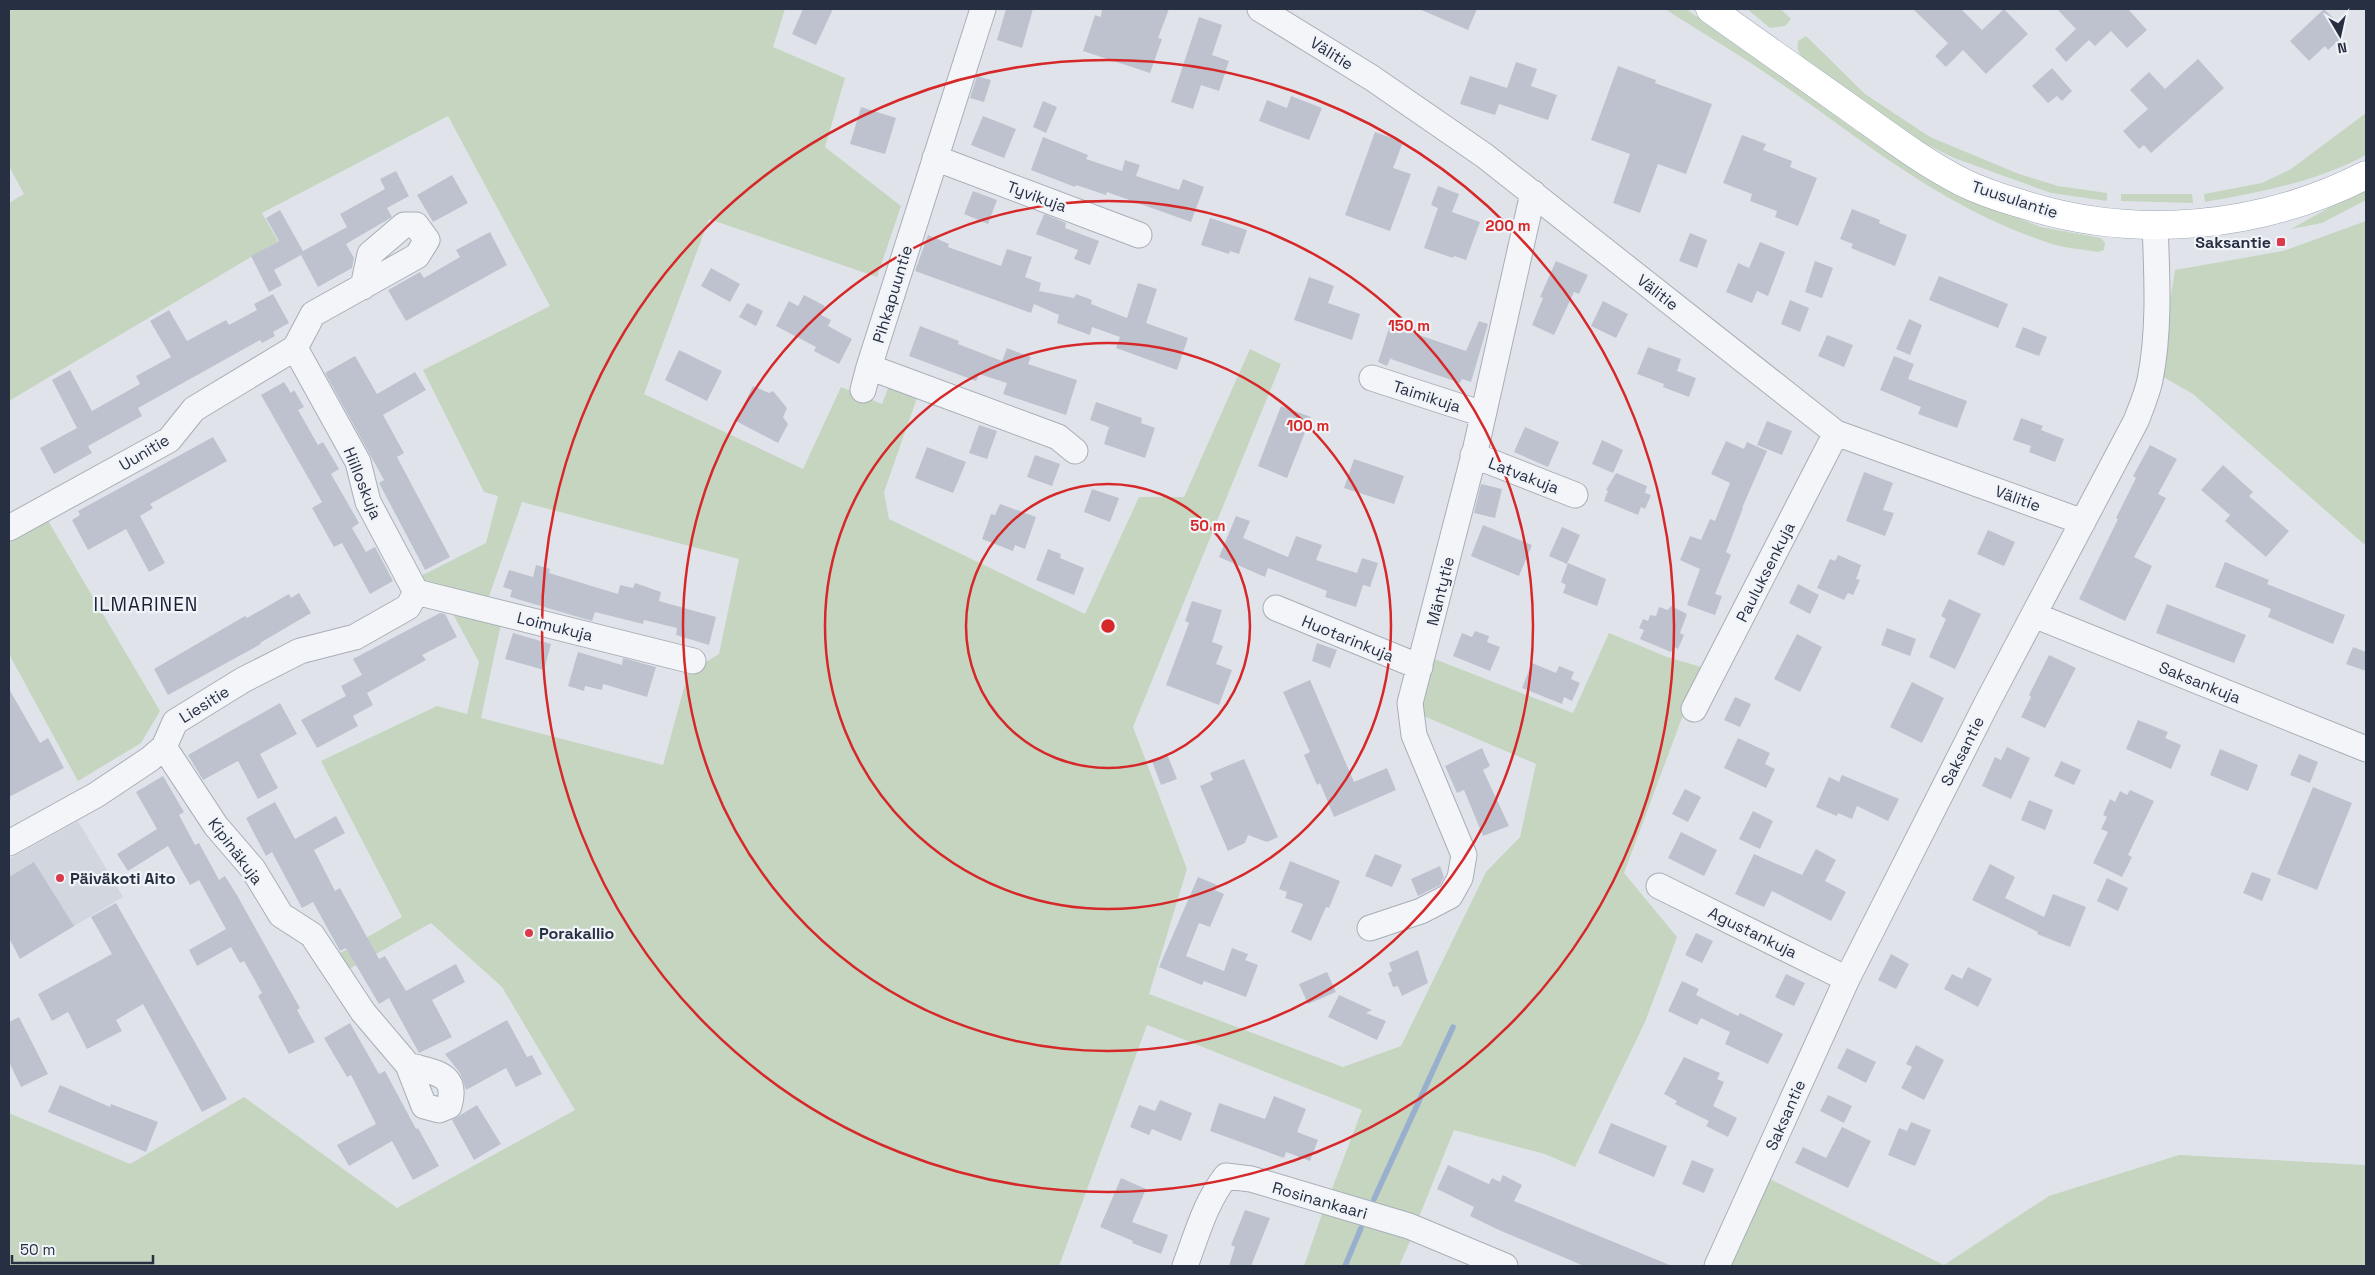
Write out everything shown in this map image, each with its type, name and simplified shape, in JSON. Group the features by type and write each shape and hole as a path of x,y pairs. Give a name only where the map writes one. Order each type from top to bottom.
{"main road":[{"name":"Tuusulantie","path":"1710,9 1923,160 1963,182 1999,197 2073,217 2113,223 2155,225 2219,221 2264,213 2312,199 2366,175"}],"street":[{"name":"Pihkapuuntie","path":"863,390 983,9"},
{"name":"Välitie","path":"1260,9 1372,78 1485,156 1836,434 2083,522"},
{"name":"Tyvikuja","path":"935,158 1139,235"},
{"name":"Mäntytie","path":"1370,928 1421,911 1450,896 1460,878 1464,855 1414,735 1410,703 1483,414 1533,193"},
{"name":"Saksantie","path":"1717,1266 1846,979 1987,703 2136,421 2150,381 2154,349 2157,275 2155,225"},
{"path":"295,348 313,314 363,287"},
{"name":"Uunitie","path":"9,528 169,440 194,409 295,348"},
{"name":"Hiilloskuja","path":"295,348 358,462 368,502 416,592"},
{"path":"869,366 1058,437 1075,452"},
{"name":"Taimikuja","path":"1372,378 1483,414"},
{"name":"Pauluksenkuja","path":"1694,710 1836,434"},
{"name":"Latvakuja","path":"1473,455 1576,495"},
{"name":"Loimukuja","path":"416,592 693,661"},
{"name":"Liesitie","path":"9,842 96,795 150,759 164,747 175,722 243,680 300,651 355,637 408,607 416,592"},
{"name":"Huotarinkuja","path":"1276,608 1420,667"},
{"name":"Saksankuja","path":"2034,615 2366,749"},
{"name":"Kipinäkuja","path":"164,747 216,826 252,868 281,915 312,935 363,1012 408,1065"},
{"name":"Agustankuja","path":"1659,886 1846,979"},
{"name":"Rosinankaari","path":"1185,1266 1213,1192 1226,1176 1251,1179 1409,1226 1505,1266"}],"shaded area":[{"name":"Päiväkoti Aito","path":"78,821 123,897 29,953 9,916 9,859"}],"green space":[{"path":"9,9 785,9 773,47 845,78 825,147 901,206 877,277 709,219 644,394 803,469 841,387 882,404 890,383 918,395 884,492 889,519 1085,614 1139,497 1184,497 1250,349 1281,364 1133,727 1187,869 1149,994 1343,1067 1401,1046 1486,872 1520,837 1536,764 1419,714 1432,658 1573,713 1609,633 1667,657 1701,667 1624,873 1677,937 1645,1022 1575,1167 1545,1154 1454,1130 1419,1217 1330,1194 1362,1110 1147,1025 1059,1266 9,1266 9,1113 130,1164 244,1097 397,1208 575,1110 502,987 431,923 344,972 335,956 402,917 321,761 437,706 467,714 479,662 448,605 502,619 481,718 663,765 688,673 719,654 739,559 522,502 487,602 415,579 486,543 498,496 484,492 423,370 550,306 448,116 262,213 278,241 9,401 9,203 24,194 9,166"},
{"path":"1665,9 1686,9 1879,147 1953,193 2041,227 2101,238 2105,243 2104,250 2098,252 2052,244 2007,227 1935,190 1867,145 1755,66"},
{"path":"1747,9 1781,9 1791,19 1785,26 1770,28"},
{"path":"1806,36 1865,94 1930,137 2019,174 2058,186 2107,193 2107,201 2051,193 1954,158 1914,138 1804,59 1798,51 1798,41"},
{"path":"2366,113 2366,155 2308,179 2267,190 2205,202 2204,194 2262,183 2291,169"},
{"path":"2366,187 2366,200 2322,223 2291,229"},
{"path":"2121,194 2192,194 2193,203 2121,201"},
{"path":"2366,221 2366,546 2193,394 2158,374 2175,270 2283,251"},
{"path":"2256,238 2254,242 2210,249 2209,241"},
{"path":"47,519 160,711 141,743 78,781 9,654 9,540"},
{"path":"2179,1155 2366,1165 2366,1266 1731,1266 1768,1178 1944,1265 2049,1196"},
{"path":"1322,1214 1398,1231 1411,1239 1399,1266 1304,1266"}],"building":[{"path":"803,9 833,9 816,45 792,34"},
{"path":"1006,9 1033,9 1022,48 997,40"},
{"path":"1102,9 1169,9 1158,38 1162,39 1150,73 1083,51 1095,15 1101,17"},
{"path":"1419,9 1477,9 1468,30"},
{"path":"1913,9 1961,9 1982,30 2004,9 2028,34 1986,74 1963,50 1946,67 1935,56 1948,43"},
{"path":"2057,9 2128,9 2147,30 2127,48 2111,31 2095,46 2089,40 2066,62 2055,49 2076,29"},
{"path":"2324,9 2344,28 2337,35 2340,39 2328,50 2325,46 2309,61 2290,41"},
{"path":"1199,17 1222,25 1212,55 1229,61 1219,91 1201,85 1193,109 1171,102"},
{"path":"2198,59 2224,88 2151,153 2144,145 2139,149 2123,131 2148,109 2130,90 2149,72 2165,89"},
{"path":"1516,62 1537,69 1531,86 1557,95 1548,120 1499,104 1495,115 1460,104 1470,76 1507,88"},
{"path":"1618,66 1656,80 1655,83 1712,104 1686,174 1658,164 1640,213 1613,203 1630,154 1591,140"},
{"path":"2052,68 2072,91 2062,101 2057,96 2048,103 2032,86"},
{"path":"977,76 991,80 984,102 970,98"},
{"path":"1291,96 1322,108 1309,140 1259,121 1267,100 1287,108"},
{"path":"1043,101 1057,107 1046,133 1033,127"},
{"path":"861,107 896,118 885,154 850,144"},
{"path":"983,116 1016,129 1004,158 971,145"},
{"path":"1375,132 1403,142 1393,168 1411,174 1390,231 1345,215"},
{"path":"1742,135 1766,144 1763,150 1792,161 1790,167 1817,178 1798,226 1775,217 1777,211 1750,201 1752,194 1723,183"},
{"path":"1043,137 1088,155 1086,159 1122,171 1125,160 1140,165 1136,176 1179,190 1183,179 1204,187 1191,222 1107,192 1106,195 1076,185 1075,187 1031,170"},
{"path":"396,171 409,196 387,208 392,217 346,244 354,258 352,268 318,287 301,255 274,270 282,285 269,292 251,256 279,241 266,218 280,210 303,251 347,227 340,214 385,189 380,179"},
{"path":"452,175 468,203 433,222 417,195"},
{"path":"1438,186 1459,194 1452,212 1480,222 1466,260 1454,256 1453,258 1424,248 1438,208 1431,205"},
{"path":"973,191 997,200 988,224 964,214"},
{"path":"1852,209 1880,220 1879,223 1907,235 1895,266 1851,248 1853,244 1840,239"},
{"path":"1044,214 1066,223 1065,228 1099,241 1090,265 1074,259 1078,250 1036,234"},
{"path":"1210,218 1247,230 1239,254 1230,251 1229,254 1201,245"},
{"path":"490,232 507,265 406,321 388,290 420,272 424,278 460,257 456,250"},
{"path":"1690,233 1707,240 1697,268 1679,261"},
{"path":"928,235 949,244 948,247 1001,266 1007,249 1032,257 1025,277 1041,283 1039,291 1074,298 1076,294 1092,300 1091,304 1127,318 1138,283 1157,289 1146,323 1188,338 1177,370 1116,348 1120,337 1092,327 1090,335 1057,323 1059,315 1034,304 1031,313 915,271"},
{"path":"1760,242 1785,252 1768,296 1757,291 1752,303 1726,292 1738,263 1749,268"},
{"path":"1556,261 1588,275 1579,294 1574,292 1554,335 1532,325 1543,298 1540,297"},
{"path":"1815,261 1833,268 1822,298 1805,292"},
{"path":"711,268 740,284 730,302 701,286"},
{"path":"1939,276 2008,304 1998,328 1929,300"},
{"path":"1309,277 1334,286 1328,303 1360,314 1352,340 1294,320"},
{"path":"273,294 289,323 273,332 275,336 262,343 260,340 138,408 142,416 88,446 92,453 54,474 40,448 77,428 52,380 70,370 92,411 140,384 136,376 171,357 150,321 169,310 187,341 226,320 229,325 257,310 254,304"},
{"path":"804,295 825,306 821,315 831,320 828,326 852,339 839,364 814,351 816,347 776,326 789,301 798,306"},
{"path":"1790,300 1809,308 1800,332 1781,324"},
{"path":"1603,301 1628,314 1616,338 1591,326"},
{"path":"747,303 763,311 756,326 739,317"},
{"path":"1909,319 1922,325 1910,355 1896,349"},
{"path":"1479,321 1488,324 1471,382 1462,379 1460,383 1391,359 1391,357 1387,366 1378,362 1391,322 1406,326 1404,330 1466,351"},
{"path":"920,326 959,341 958,344 1002,361 1007,348 1031,357 1028,364 1077,380 1066,415 1003,394 1007,383 979,374 976,381 909,356"},
{"path":"2023,327 2047,337 2039,356 2015,347"},
{"path":"1827,335 1853,345 1844,367 1818,356"},
{"path":"1648,347 1681,359 1677,371 1696,378 1689,397 1663,387 1664,384 1637,374"},
{"path":"679,350 722,371 707,401 665,380"},
{"path":"355,356 377,394 415,372 426,390 383,415 404,453 397,457 450,557 425,570 379,483 384,480 325,373"},
{"path":"1894,356 1914,364 1908,379 1967,401 1957,428 1918,414 1921,407 1880,390"},
{"path":"284,382 291,393 294,390 304,407 298,410 318,445 323,442 339,469 331,474 359,523 352,528 366,552 375,547 393,581 370,594 342,543 334,547 312,508 322,502 261,395"},
{"path":"753,386 769,393 773,391 787,408 783,417 788,424 778,443 736,421"},
{"path":"1096,402 1142,418 1141,423 1155,428 1145,458 1104,444 1109,427 1090,420"},
{"path":"1281,406 1311,417 1287,478 1258,466"},
{"path":"2021,418 2043,426 2041,430 2064,439 2055,462 2029,452 2031,446 2013,440"},
{"path":"1767,421 1792,431 1782,455 1757,445"},
{"path":"979,425 997,431 987,459 969,453"},
{"path":"1525,427 1559,442 1548,467 1514,452"},
{"path":"213,437 227,461 150,504 153,508 140,516 165,563 149,572 126,529 88,550 72,520 80,515 78,511"},
{"path":"1602,440 1623,450 1613,473 1592,464"},
{"path":"1726,441 1744,449 1747,442 1767,451 1742,508 1726,552 1731,555 1715,594 1722,596 1715,615 1687,605 1700,569 1680,560 1690,536 1701,540 1710,519 1715,521 1730,483 1711,474"},
{"path":"2150,445 2177,459 2158,494 2166,498 2134,557 2152,566 2125,621 2079,599 2136,478 2133,476"},
{"path":"927,447 966,462 953,493 915,478"},
{"path":"1035,455 1060,464 1052,486 1027,477"},
{"path":"1354,459 1404,476 1394,504 1344,488"},
{"path":"2223,465 2253,492 2249,496 2289,531 2266,557 2225,521 2230,515 2201,490"},
{"path":"1864,472 1893,483 1883,510 1894,513 1885,536 1846,521"},
{"path":"1616,473 1647,486 1645,493 1651,495 1645,509 1641,507 1638,515 1604,501 1608,491 1606,490"},
{"path":"1481,484 1502,489 1495,518 1474,513"},
{"path":"1092,489 1119,498 1110,522 1084,512"},
{"path":"1000,504 1036,517 1025,549 1015,545 1013,551 982,539 991,514 995,515"},
{"path":"1236,516 1250,521 1243,538 1288,557 1296,536 1322,545 1316,560 1357,573 1362,558 1378,563 1370,587 1363,585 1356,607 1325,597 1327,591 1268,568 1265,577 1219,557"},
{"path":"1483,525 1532,545 1519,576 1471,556"},
{"path":"1562,527 1580,535 1567,564 1549,556"},
{"path":"1988,530 2015,542 2004,566 1977,554"},
{"path":"1048,549 1061,554 1060,558 1084,568 1074,595 1036,580"},
{"path":"1838,555 1861,565 1856,579 1860,580 1853,595 1848,593 1844,600 1817,588 1830,559 1835,561"},
{"path":"2225,562 2269,580 2267,584 2345,615 2333,644 2268,617 2271,609 2215,587"},
{"path":"1568,563 1606,579 1597,606 1563,593 1566,585 1561,582"},
{"path":"536,565 550,569 549,573 618,594 620,585 633,588 635,583 661,592 659,601 716,617 709,645 676,635 677,628 644,620 643,624 595,612 592,621 510,597 512,590 503,587 509,570 533,577"},
{"path":"1798,584 1819,595 1810,614 1789,603"},
{"path":"299,593 311,613 261,644 168,695 154,669 245,616 247,618 289,594 291,598"},
{"path":"1949,599 1981,614 1955,669 1929,657 1946,619 1941,616"},
{"path":"1192,601 1222,610 1212,642 1223,646 1216,664 1232,670 1219,705 1166,685 1189,623 1185,621"},
{"path":"2167,604 2246,635 2234,663 2156,633"},
{"path":"1671,606 1687,614 1680,633 1684,635 1678,649 1674,647 1671,652 1640,639 1644,630 1639,628 1643,619 1648,621 1650,615 1656,616 1659,607 1668,610"},
{"path":"440,613 445,614 457,637 422,655 426,660 367,693 373,705 353,716 358,726 317,748 301,720 346,696 341,686 362,675 353,659"},
{"path":"1887,628 1916,639 1910,656 1881,645"},
{"path":"1475,631 1489,636 1487,642 1500,647 1490,671 1453,656 1462,633 1472,637"},
{"path":"513,633 551,644 544,670 505,659"},
{"path":"1797,634 1822,647 1800,692 1774,679"},
{"path":"1317,643 1337,650 1330,668 1312,661"},
{"path":"2353,647 2366,652 2366,671 2346,664"},
{"path":"578,652 622,665 623,658 656,667 647,697 603,684 602,690 585,686 584,691 568,686"},
{"path":"2049,655 2076,668 2045,728 2021,717 2031,697 2029,695"},
{"path":"1532,663 1556,673 1559,666 1574,672 1571,679 1580,683 1572,701 1564,697 1562,704 1522,688"},
{"path":"1310,680 1354,782 1387,768 1396,790 1334,817 1320,783 1317,785 1304,755 1310,752 1283,692"},
{"path":"1912,682 1944,698 1922,743 1890,727"},
{"path":"9,689 40,743 48,738 64,768 9,797"},
{"path":"1735,697 1751,704 1740,727 1724,720"},
{"path":"280,703 297,734 260,754 278,788 258,799 238,761 203,780 188,755"},
{"path":"2138,720 2168,732 2165,738 2181,745 2171,769 2126,749"},
{"path":"1738,738 1770,753 1765,764 1775,769 1766,788 1724,768"},
{"path":"2007,747 2030,758 2011,799 1982,786 1995,757 2001,760"},
{"path":"1482,748 1490,766 1483,770 1509,826 1483,836 1464,790 1457,793 1445,766"},
{"path":"2220,749 2258,765 2248,791 2210,775"},
{"path":"1167,754 1177,779 1161,785 1152,761"},
{"path":"2299,754 2318,762 2310,783 2290,775"},
{"path":"1244,759 1278,837 1267,842 1248,835 1245,843 1228,851 1200,786 1213,780 1210,773"},
{"path":"2061,761 2081,770 2074,785 2054,776"},
{"path":"1842,775 1899,799 1888,821 1857,806 1852,819 1838,813 1837,816 1816,807 1829,777 1839,782"},
{"path":"163,776 184,812 179,815 195,845 199,843 219,880 225,876 238,897 300,1008 297,1010 315,1042 289,1054 258,996 262,993 244,961 240,963 231,947 197,966 189,950 226,929 199,880 190,885 168,846 128,871 117,854 157,829 136,792"},
{"path":"2313,787 2352,803 2317,890 2277,874"},
{"path":"1685,789 1701,797 1688,822 1672,814"},
{"path":"2130,790 2154,801 2128,855 2132,857 2122,877 2093,863 2108,832 2101,829 2107,817 2103,815 2110,799 2115,802 2120,791 2127,795"},
{"path":"2029,800 2053,810 2045,830 2021,820"},
{"path":"275,802 295,839 336,816 345,833 314,850 335,891 340,888 379,959 385,956 406,991 456,964 465,982 432,1000 452,1037 419,1053 389,998 379,1004 346,948 340,951 313,902 302,908 272,852 266,856 246,818"},
{"path":"1753,811 1773,821 1760,849 1739,839"},
{"path":"1681,832 1717,850 1704,876 1668,858"},
{"path":"1816,849 1836,860 1825,881 1846,892 1831,921 1772,891 1764,907 1735,894 1754,854 1802,875"},
{"path":"1375,854 1402,865 1392,887 1365,876"},
{"path":"1290,861 1340,881 1329,908 1326,907 1311,941 1291,932 1303,904 1285,898 1287,892 1279,889"},
{"path":"34,862 74,926 20,959 9,938 9,877"},
{"path":"1990,864 2015,877 2005,898 2044,917 2053,894 2086,907 2070,947 2037,934 2038,932 1972,900"},
{"path":"1440,866 1444,877 1440,885 1418,896 1411,879"},
{"path":"2252,872 2271,879 2262,901 2243,893"},
{"path":"1198,877 1217,885 1215,890 1224,894 1210,927 1199,923 1186,956 1224,971 1232,948 1248,954 1245,960 1258,965 1246,997 1204,981 1202,985 1159,967"},
{"path":"2107,878 2128,888 2118,911 2097,901"},
{"path":"116,903 227,1099 202,1112 143,1004 116,1020 122,1031 87,1049 68,1012 52,1021 38,994 112,954 91,917"},
{"path":"1696,933 1713,941 1702,963 1685,955"},
{"path":"1418,950 1428,983 1402,996 1398,986 1393,987 1388,973 1392,971 1389,963"},
{"path":"1891,954 1909,964 1896,989 1878,980"},
{"path":"1968,967 1992,979 1978,1007 1944,989 1952,974 1962,979"},
{"path":"1327,972 1336,992 1308,1004 1299,984"},
{"path":"1786,974 1805,983 1794,1006 1775,997"},
{"path":"1682,981 1699,989 1696,995 1738,1016 1740,1013 1783,1034 1768,1064 1725,1044 1730,1032 1701,1018 1697,1025 1668,1011"},
{"path":"1339,995 1372,1010 1366,1013 1386,1021 1377,1040 1328,1017"},
{"path":"19,1017 48,1074 21,1087 9,1062 9,1022"},
{"path":"507,1020 527,1057 532,1055 542,1074 516,1087 506,1068 466,1090 460,1073 445,1054"},
{"path":"350,1023 379,1074 385,1071 416,1129 418,1128 439,1166 413,1180 392,1141 349,1166 337,1145 376,1124 351,1075 347,1077 324,1038"},
{"path":"1916,1045 1944,1060 1924,1100 1901,1088 1912,1067 1906,1064"},
{"path":"1847,1048 1876,1062 1866,1083 1837,1068"},
{"path":"1684,1057 1720,1073 1717,1079 1724,1082 1713,1106 1737,1118 1728,1137 1706,1126 1709,1121 1675,1104 1677,1101 1664,1094"},
{"path":"60,1085 110,1107 111,1104 158,1122 146,1152 48,1112"},
{"path":"1828,1095 1852,1106 1844,1123 1820,1111"},
{"path":"1274,1096 1306,1109 1297,1132 1318,1140 1310,1161 1286,1152 1284,1158 1210,1131 1219,1103 1265,1119"},
{"path":"1160,1100 1192,1113 1181,1141 1152,1129 1149,1135 1130,1127 1139,1105 1155,1111"},
{"path":"477,1105 501,1144 474,1160 452,1120"},
{"path":"1911,1122 1931,1130 1915,1166 1888,1155 1899,1128 1907,1131"},
{"path":"1611,1123 1667,1146 1654,1177 1598,1153"},
{"path":"1842,1127 1871,1141 1848,1188 1795,1163 1803,1147 1826,1158"},
{"path":"1692,1160 1714,1169 1704,1193 1682,1184"},
{"path":"1448,1165 1489,1184 1492,1178 1500,1182 1503,1175 1522,1185 1514,1201 1672,1266 1584,1266 1499,1230 1470,1216 1474,1207 1437,1189"},
{"path":"1121,1178 1146,1189 1132,1222 1168,1235 1161,1254 1132,1243 1133,1241 1100,1227"},
{"path":"1245,1210 1270,1218 1251,1266 1229,1266 1235,1247 1231,1245"}],"waterway":[{"path":"1374,1199 1453,1027"},
{"path":"1345,1266 1361,1228"}],"place":[{"name":"Saksantie","path":"2281,242"},
{"name":"Päiväkoti Aito","path":"60,878"},
{"name":"Porakallio","path":"529,933"}],"district":[{"name":"ILMARINEN","path":"146,604"}]}
